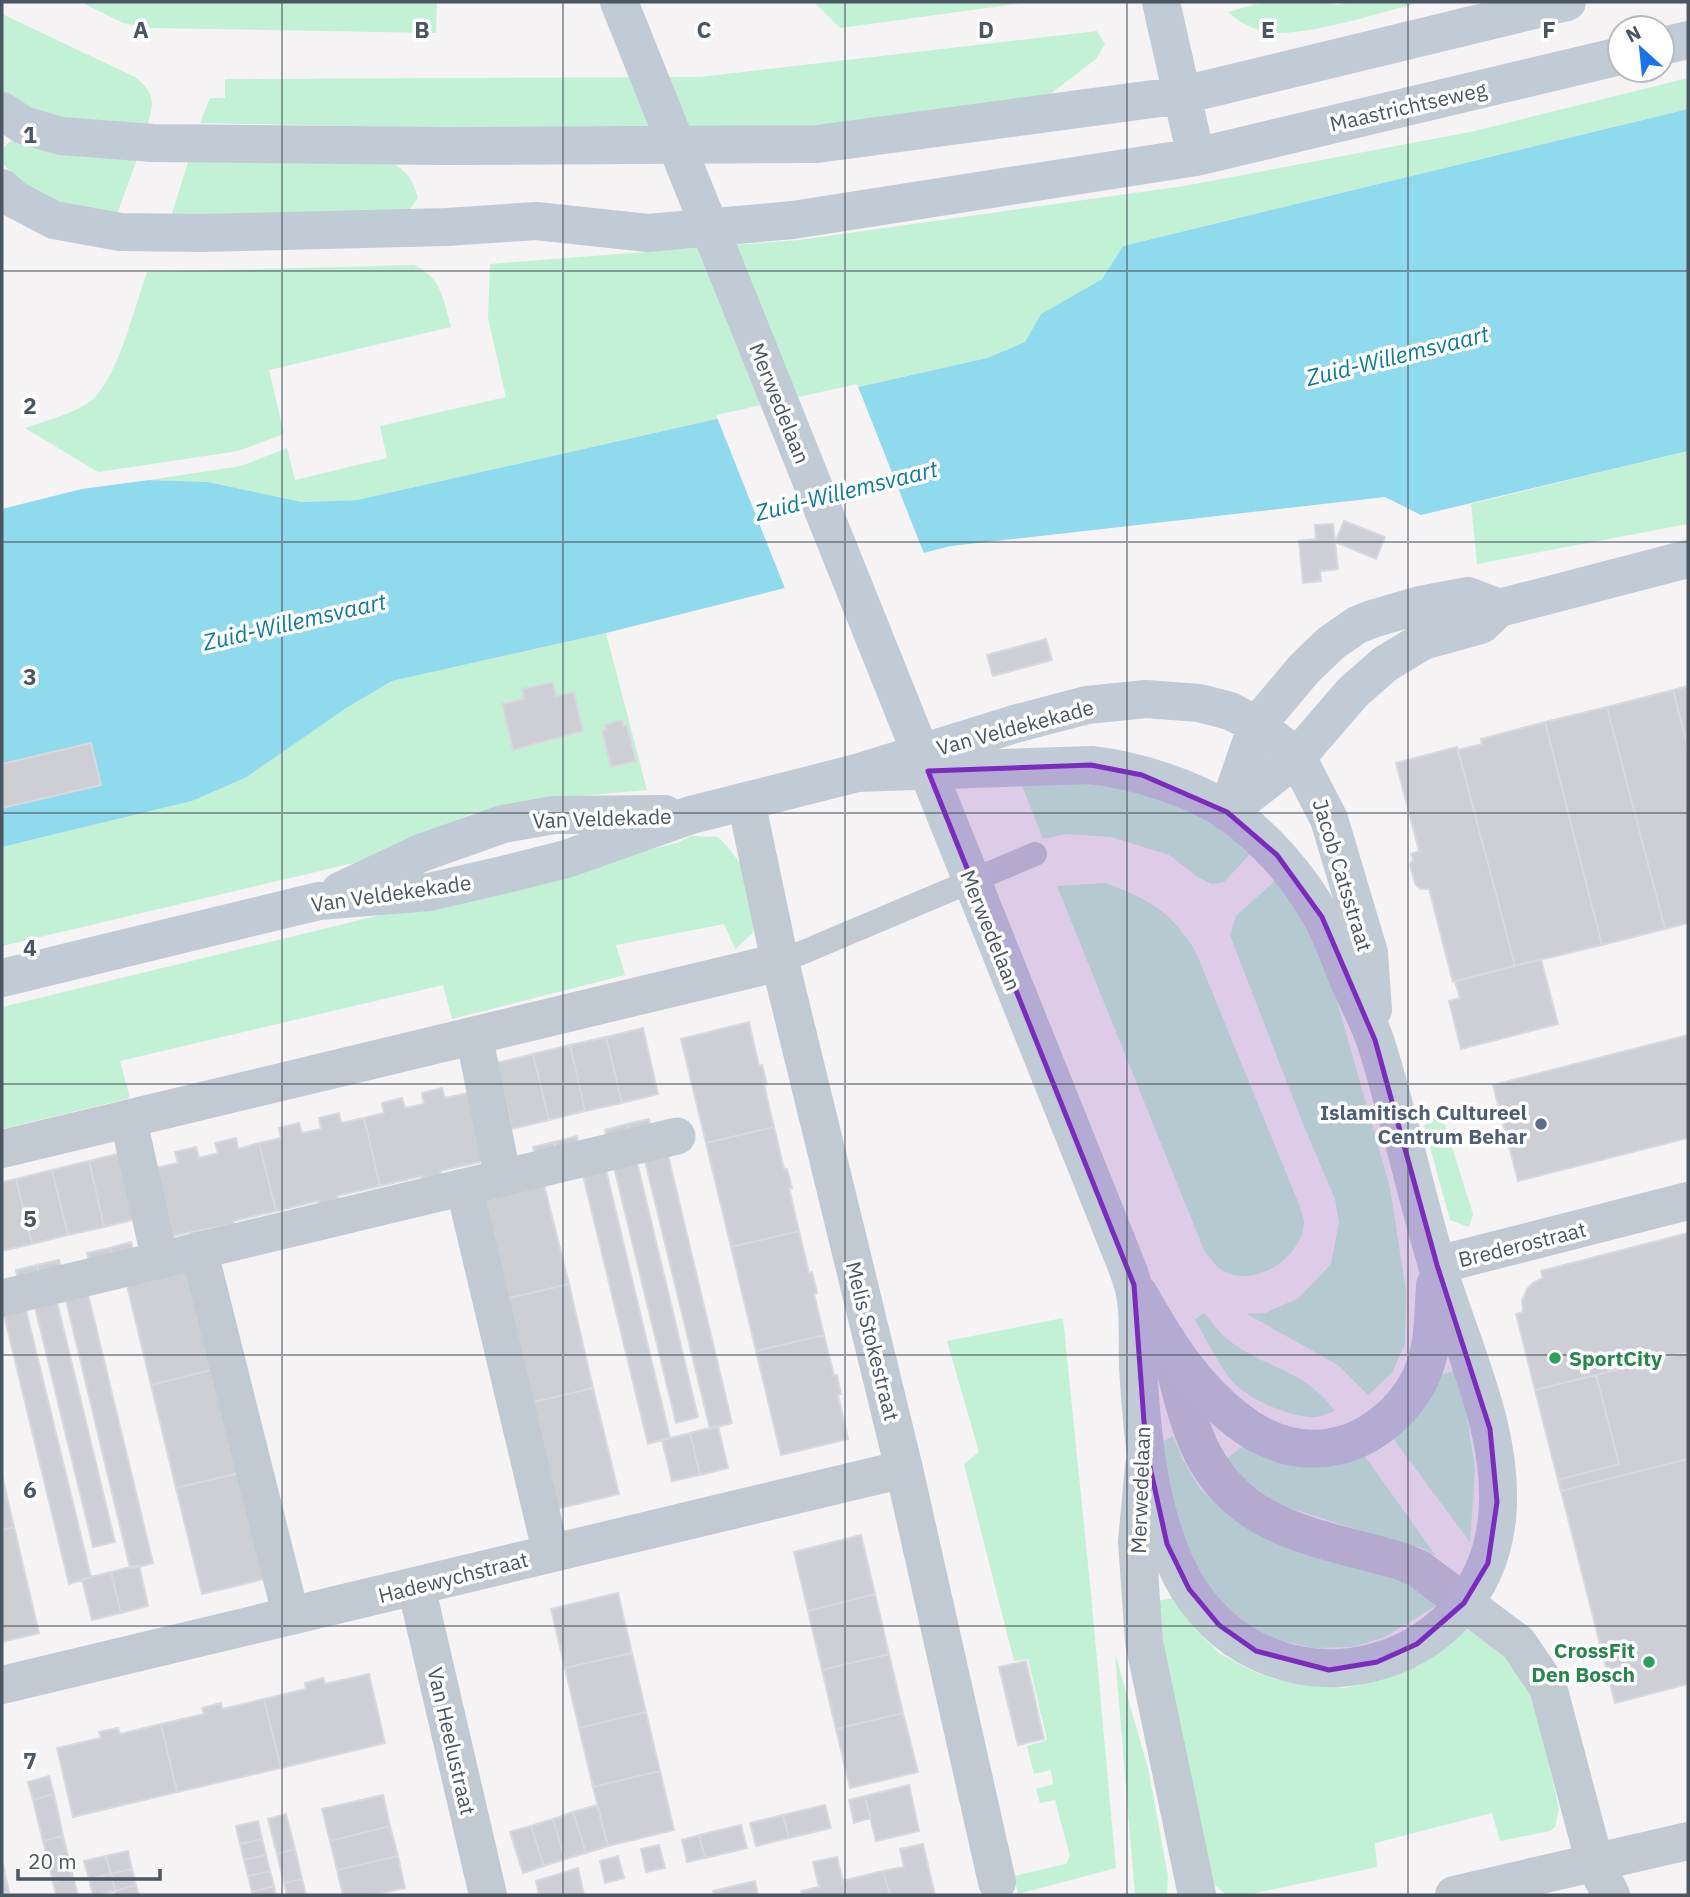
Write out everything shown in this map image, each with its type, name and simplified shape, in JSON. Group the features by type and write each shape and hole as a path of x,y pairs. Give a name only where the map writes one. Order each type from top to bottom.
{"main road":[{"name":"Merwedelaan","path":"619,2 1134,1285 1139,1388 1146,1449"},
{"path":"1161,2 1196,157"},
{"path":"2,111 23,125 61,136 153,143 722,146 817,144 1183,95 1567,2"},
{"name":"Maastrichtseweg","path":"2,188 14,199 54,220 120,232 201,233 447,227 536,220 648,233 793,220 1196,157 1606,59"},
{"path":"1227,812 1297,757 1353,692 1385,664 1423,641 1480,625 1499,608 1688,559"},
{"path":"1227,812 1257,725 1318,655 1357,625 1388,613 1468,596 1499,608"},
{"name":"Van Veldekekade","path":"2,978 320,901 429,892 515,872 566,859 691,815 857,774 1018,723 1087,705 1146,699 1199,703 1230,711 1257,725 1297,757"},
{"name":"Jacob Catsstraat","path":"1297,757 1329,819 1369,953 1375,1040"},
{"name":"Van Veldekekade","path":"857,774 1091,765 1142,775 1202,798 1227,812"},
{"name":"Jacob Catsstraat","path":"1146,1449 1159,1518 1178,1569 1196,1599 1235,1640 1278,1661 1329,1670 1352,1668 1377,1662 1417,1644 1464,1603 1488,1563 1497,1521 1498,1479 1490,1429 1437,1265 1375,1040 1322,917 1277,855 1227,812"},
{"name":"Van Veldekade","path":"320,901 421,853 503,824 554,815 691,815"},
{"name":"Brederostraat","path":"1134,1285 1169,1346 1209,1395 1237,1420 1261,1436 1283,1445 1324,1450 1365,1436 1385,1423 1415,1389 1430,1350 1437,1265"}],"street":[{"name":"Melis Stokestraat","path":"746,801 780,962 904,1469 997,1882"},
{"path":"2,1149 780,962"},
{"path":"474,1035 503,1178"},
{"path":"128,1118 160,1260"},
{"path":"2,1298 677,1136"},
{"path":"464,1187 551,1553"},
{"name":"Brederostraat","path":"1437,1265 1688,1201"},
{"path":"199,1250 291,1616"},
{"path":"1169,1346 1202,1452 1216,1475 1239,1500 1269,1521 1419,1569 1518,1643 1548,1687 1603,1880"},
{"name":"Merwedelaan","path":"1146,1449 1137,1542 1144,1642 1197,1895"},
{"name":"Hadewychstraat","path":"2,1685 904,1469"},
{"name":"Van Heelustraat","path":"416,1586 488,1895"},
{"path":"1454,1895 1603,1880 1688,1841"}],"lane":[{"path":"780,962 1035,854"}],"highlighted area":[{"path":"1091,765 1142,775 1227,812 1277,855 1301,886 1322,917 1375,1040 1437,1265 1490,1429 1497,1502 1488,1563 1464,1603 1417,1644 1377,1662 1329,1670 1256,1651 1219,1625 1189,1589 1167,1544 1146,1449 1134,1285 928,771"}],"green space":[{"path":"81,2 437,2 436,33 149,28 123,23"},
{"path":"814,2 1031,2 840,28"},
{"path":"1264,2 1318,2 1338,5 1351,2 1422,2 1320,28 1281,33 1255,29 1228,12"},
{"path":"2,14 135,77 151,98 148,124 49,120 2,93"},
{"path":"1097,31 1105,44 1096,59 1049,95 830,125 729,134 200,123 210,98 225,98 225,79 700,77"},
{"path":"1688,78 1688,109 1123,246 1102,279 1041,314 1025,342 987,358 357,500 302,502 208,482 149,480 241,466 287,448 295,480 387,458 380,426 506,397 488,318 490,264 799,240 1184,186 1470,132 1664,84 1676,84 1676,81"},
{"path":"12,140 137,159 115,220 78,214 22,183 2,163 2,149"},
{"path":"190,156 374,157 403,170 412,181 418,198 409,210 170,220"},
{"path":"414,265 436,283 451,327 269,370 284,434 238,451 98,472 25,428 72,412 89,402 104,386 119,355 147,272"},
{"path":"1688,451 1688,524 1477,564 1471,504"},
{"path":"606,633 647,790 546,799 471,814 375,858 2,946 2,847 192,801 245,778 348,707 392,681"},
{"path":"1085,778 1191,808 1252,852 1224,882 1212,884 1199,878 1169,855 1111,837 1066,834 1043,839 1020,780"},
{"path":"691,836 718,837 736,858 748,880 754,905 753,933 735,949 724,924 616,945 625,975 452,1019 443,985 120,1061 130,1098 2,1129 2,1007 677,843"},
{"path":"1277,879 1309,927 1329,973 1390,1188 1406,1291 1405,1344 1392,1373 1368,1395 1338,1365 1247,1314 1265,1313 1299,1298 1331,1264 1339,1222 1335,1199 1230,935 1236,916"},
{"path":"1106,883 1157,908 1176,925 1195,950 1298,1202 1304,1223 1295,1248 1285,1259 1261,1273 1234,1275 1219,1268 1204,1250 1057,886"},
{"path":"1441,1112 1473,1214 1469,1227 1450,1220 1424,1125"},
{"path":"1204,1313 1226,1338 1310,1385 1335,1411 1317,1417 1293,1414 1247,1394 1231,1380 1221,1366 1195,1319"},
{"path":"1063,1318 1116,1868 1018,1894 1014,1876 1066,1864 1070,1856 1055,1800 1040,1803 1036,1789 1053,1784 1051,1770 1034,1774 1027,1746 1047,1740 1028,1659 1014,1661 964,1464 979,1452 947,1341"},
{"path":"1460,1369 1475,1470 1470,1542 1392,1437 1441,1375"},
{"path":"1173,1436 1200,1489 1226,1512 1411,1586 1437,1605 1385,1637 1353,1647 1313,1648 1274,1639 1236,1618 1200,1576 1175,1519 1162,1442"},
{"path":"1242,1447 1364,1455 1436,1556 1422,1548 1278,1504 1241,1477 1226,1459"},
{"path":"1174,1598 1195,1629 1219,1653 1250,1670 1274,1679 1345,1688 1382,1680 1436,1654 1467,1629 1512,1660 1537,1708 1559,1809 1555,1827 1550,1831 1500,1841 1492,1813 1375,1843 1377,1867 1247,1895 1226,1895 1214,1884 1205,1857 1179,1736 1156,1601"},
{"path":"1115,1654 1148,1768 1168,1876 1167,1895 1135,1895"}],"water":[{"name":"Zuid-Willemsvaart","path":"1688,109 1688,451 1421,515 1385,497 951,546 606,633 392,681 348,707 245,778 192,801 2,847 2,509 82,489 149,480 208,482 302,502 357,500 987,358 1025,342 1041,314 1102,279 1123,246"}],"pier":[{"path":"857,384 925,556 786,591 716,415"}],"building":[{"path":"1344,521 1385,537 1376,559 1335,542"},
{"path":"1333,524 1338,569 1320,571 1321,581 1303,583 1299,541 1316,539 1315,525"},
{"path":"1046,639 1052,660 993,676 987,655"},
{"path":"553,682 556,696 574,692 583,731 513,750 502,704 524,699 522,689"},
{"path":"1688,686 1688,748 1673,690"},
{"path":"1673,690 1688,748 1688,923 1665,929 1607,707"},
{"path":"1607,707 1665,929 1602,945 1545,722"},
{"path":"622,720 624,726 627,725 636,761 611,767 602,731 606,730 604,725"},
{"path":"1545,722 1602,945 1515,966 1458,750 1482,744 1481,739"},
{"path":"91,743 101,785 2,808 2,764"},
{"path":"1457,747 1515,966 1453,982 1429,889 1421,889 1415,884 1410,865 1413,859 1411,854 1419,851 1396,763"},
{"path":"1541,959 1558,1024 1461,1049 1449,1001 1460,998 1455,981"},
{"path":"749,1022 759,1066 762,1065 767,1084 764,1085 774,1127 706,1143 681,1039"},
{"path":"643,1028 658,1094 622,1103 606,1037"},
{"path":"1688,1035 1688,1138 1518,1181 1493,1085"},
{"path":"606,1037 622,1103 585,1111 570,1045"},
{"path":"570,1045 585,1111 549,1120 533,1054"},
{"path":"533,1054 549,1120 512,1129 497,1063"},
{"path":"442,1088 445,1098 468,1093 485,1161 440,1171 441,1174 422,1179 422,1176 380,1186 364,1118 384,1113 382,1103 402,1098 405,1108 424,1104 422,1093"},
{"path":"339,1113 341,1123 364,1118 380,1186 337,1196 338,1199 319,1204 318,1201 276,1211 259,1143 281,1138 279,1128 299,1123 302,1133 321,1129 319,1118"},
{"path":"649,1119 652,1134 631,1140 627,1124"},
{"path":"627,1124 631,1140 609,1145 605,1130"},
{"path":"774,1127 784,1169 787,1169 792,1188 789,1188 799,1231 731,1247 706,1143"},
{"path":"577,1136 580,1151 558,1156 554,1142"},
{"path":"236,1138 238,1149 259,1143 276,1211 233,1221 234,1224 171,1236 155,1168 178,1163 175,1152 196,1147 199,1158 218,1153 215,1143"},
{"path":"554,1142 558,1156 537,1162 533,1147"},
{"path":"667,1151 732,1423 710,1429 644,1157"},
{"path":"125,1152 141,1218 104,1227 89,1161"},
{"path":"636,1158 698,1417 676,1423 613,1163"},
{"path":"89,1161 104,1227 68,1235 52,1170"},
{"path":"605,1166 670,1438 648,1444 582,1171"},
{"path":"52,1170 68,1235 32,1244 16,1179"},
{"path":"16,1179 32,1244 2,1251 2,1182"},
{"path":"543,1181 569,1284 501,1300 476,1197"},
{"path":"799,1231 809,1273 812,1272 817,1293 814,1294 824,1335 756,1351 731,1247"},
{"path":"1688,1233 1688,1352 1535,1390 1516,1314 1523,1312 1522,1301 1527,1289 1543,1278 1541,1271"},
{"path":"131,1242 135,1258 114,1263 110,1248"},
{"path":"110,1248 114,1263 91,1269 87,1253"},
{"path":"59,1260 63,1275 41,1280 37,1265"},
{"path":"37,1265 41,1280 19,1286 16,1270"},
{"path":"194,1265 219,1368 151,1385 126,1281"},
{"path":"569,1284 593,1388 526,1404 501,1300"},
{"path":"87,1290 153,1563 139,1567 130,1568 65,1296"},
{"path":"56,1298 115,1542 93,1547 34,1303"},
{"path":"25,1306 91,1577 69,1584 3,1311"},
{"path":"824,1335 834,1376 837,1375 841,1394 838,1395 848,1439 781,1455 756,1351"},
{"path":"1688,1352 1688,1459 1561,1491 1558,1480 1619,1464 1596,1375"},
{"path":"219,1368 244,1472 176,1488 151,1385"},
{"path":"1596,1375 1619,1464 1558,1480 1535,1390"},
{"path":"593,1388 619,1494 552,1510 526,1404"},
{"path":"718,1426 728,1468 700,1475 690,1433"},
{"path":"690,1433 700,1475 672,1481 662,1440"},
{"path":"1688,1459 1688,1684 1615,1703 1561,1491"},
{"path":"244,1472 269,1578 202,1594 176,1488"},
{"path":"2,1475 14,1527 2,1530"},
{"path":"14,1527 39,1633 2,1642 2,1530"},
{"path":"861,1535 875,1594 808,1611 794,1552"},
{"path":"139,1565 148,1606 121,1613 111,1572"},
{"path":"111,1572 121,1613 92,1620 82,1579"},
{"path":"618,1593 632,1653 565,1668 551,1609"},
{"path":"875,1594 889,1654 822,1670 808,1611"},
{"path":"632,1653 646,1712 579,1728 565,1668"},
{"path":"889,1654 903,1713 836,1729 822,1670"},
{"path":"1026,1661 1044,1739 1018,1745 999,1667"},
{"path":"369,1674 385,1743 281,1768 264,1699 306,1689 305,1683 323,1678 325,1684"},
{"path":"264,1699 281,1768 177,1792 161,1724 204,1714 202,1708 221,1703 222,1709"},
{"path":"646,1712 660,1771 593,1787 579,1728"},
{"path":"903,1713 918,1772 850,1788 836,1729"},
{"path":"161,1724 177,1792 73,1817 57,1748 101,1738 99,1732 118,1728 120,1734"},
{"path":"660,1771 674,1830 608,1846 593,1787"},
{"path":"49,1776 54,1794 33,1800 28,1782"},
{"path":"909,1785 919,1831 876,1841 865,1796"},
{"path":"54,1794 63,1836 43,1841 33,1800"},
{"path":"383,1795 390,1826 330,1841 322,1809"},
{"path":"865,1796 870,1818 854,1823 849,1800"},
{"path":"597,1805 608,1846 586,1853 573,1812"},
{"path":"825,1805 831,1828 789,1838 783,1815"},
{"path":"573,1812 586,1853 565,1859 553,1819"},
{"path":"286,1814 295,1849 277,1854 268,1819"},
{"path":"783,1815 789,1838 756,1846 750,1823"},
{"path":"553,1819 565,1859 544,1866 531,1826"},
{"path":"258,1821 262,1839 240,1844 236,1826"},
{"path":"741,1825 747,1848 705,1858 699,1835"},
{"path":"390,1826 398,1856 337,1870 330,1841"},
{"path":"531,1826 544,1866 523,1873 510,1832"},
{"path":"699,1835 705,1858 687,1862 682,1840"},
{"path":"63,1836 73,1877 53,1882 43,1841"},
{"path":"262,1839 266,1855 244,1860 240,1844"},
{"path":"923,1844 935,1895 890,1895 883,1871 904,1867 900,1849"},
{"path":"659,1845 665,1868 646,1872 641,1849"},
{"path":"295,1849 302,1879 284,1883 277,1854"},
{"path":"128,1851 132,1869 111,1874 106,1856"},
{"path":"266,1855 270,1871 248,1876 244,1860"},
{"path":"106,1856 111,1874 89,1879 84,1861"},
{"path":"398,1856 405,1888 372,1895 343,1895 337,1870"},
{"path":"618,1856 624,1878 605,1883 600,1861"},
{"path":"837,1857 846,1895 802,1895 801,1891 819,1887 813,1862"},
{"path":"2,1860 9,1892 2,1894"},
{"path":"578,1868 584,1895 539,1895 536,1881"},
{"path":"132,1869 136,1885 115,1891 111,1874"},
{"path":"270,1871 274,1886 252,1892 248,1876"},
{"path":"883,1871 890,1895 846,1895 842,1881"},
{"path":"111,1874 115,1891 93,1895 89,1879"},
{"path":"73,1877 78,1895 56,1895 53,1882"},
{"path":"302,1879 306,1895 287,1895 284,1883"},
{"path":"755,1881 758,1895 714,1895 713,1891"},
{"path":"136,1885 139,1895 116,1895 115,1891"},
{"path":"274,1886 276,1895 253,1895 252,1892"}],"place":[{"name":"Islamitisch Cultureel Centrum Behar","path":"1541,1124"},
{"name":"SportCity","path":"1555,1358"},
{"name":"CrossFit Den Bosch","path":"1649,1662"}]}
